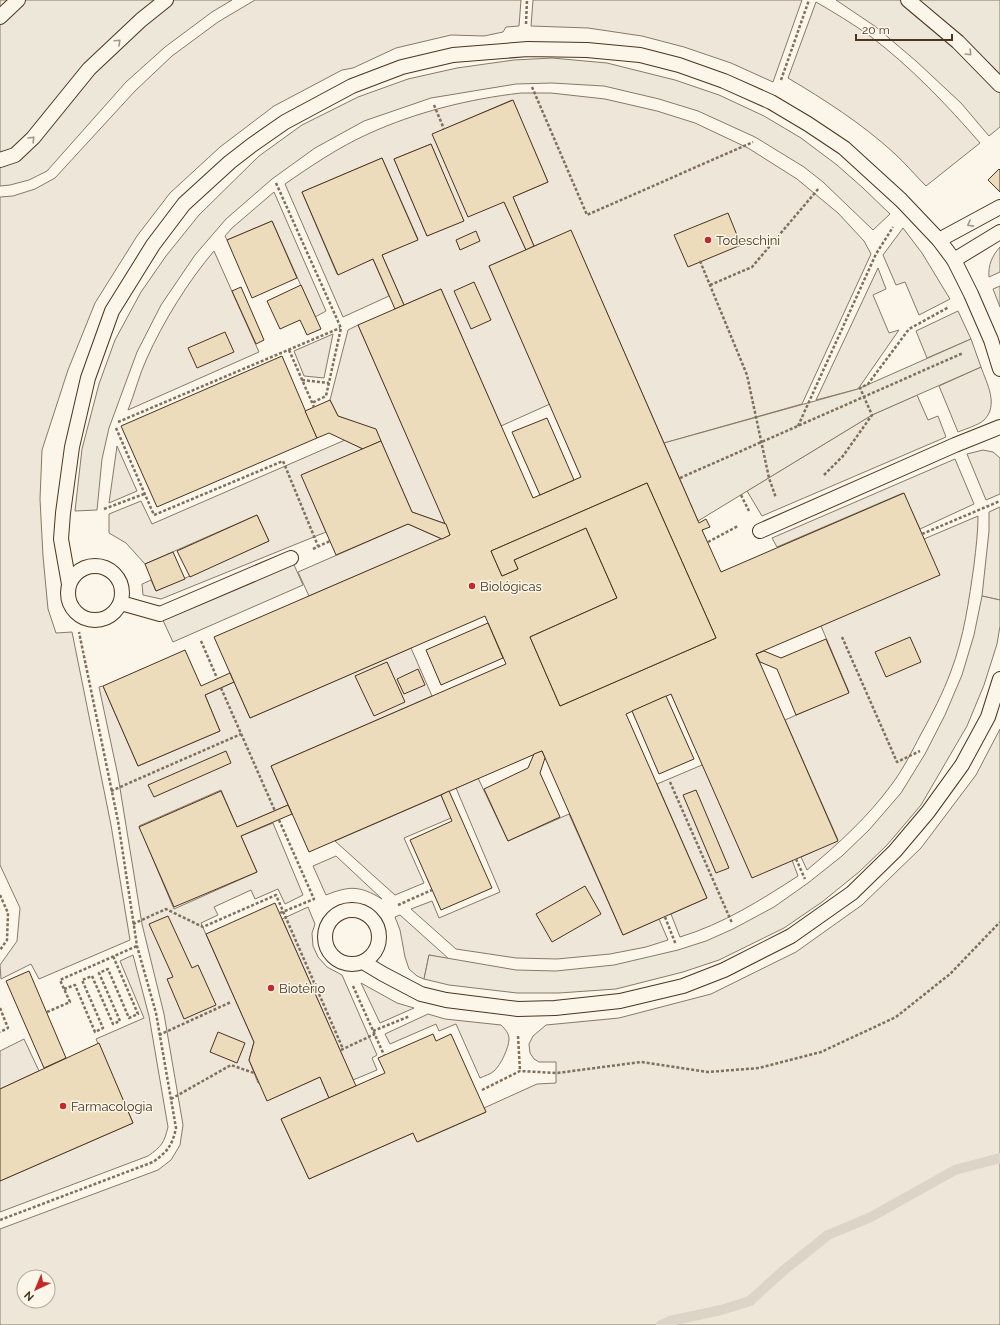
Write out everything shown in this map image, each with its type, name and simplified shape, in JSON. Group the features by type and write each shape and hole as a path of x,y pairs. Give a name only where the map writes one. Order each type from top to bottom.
{"lane":[{"path":"0,17 18,0"},
{"path":"0,160 15,156 29,143 89,69 141,20 166,0"},
{"path":"908,0 958,42 1000,85"},
{"path":"69,584 61,539 63,513 72,447 88,378 112,311 153,245 184,204 230,162 252,145 285,122 352,86 402,66 453,55 528,49 594,50 640,56 679,65 724,81 771,102 844,148 901,200 940,240 954,260 971,294 991,340 1000,369"},
{"path":"940,240 1000,207"},
{"path":"954,260 1000,232"},
{"path":"760,531 955,445 1000,427"},
{"path":"121,603 160,614 291,558"},
{"path":"93,566 104,567 114,573 120,582 122,592 121,603 115,612 106,618 96,621 85,619 76,613 69,605 67,594 69,584 74,574 83,568 93,566"},
{"path":"363,962 421,994 446,1000 518,1009 555,1008 620,1001 683,986 724,970 791,936 852,892 895,851 928,812 962,765 988,717 1000,679"}],"path":[{"path":"526,24 527,0"},
{"path":"781,80 809,0"},
{"path":"532,87 587,215 752,142"},
{"path":"434,105 444,129"},
{"path":"276,183 340,328 326,396 312,403"},
{"path":"710,285 752,267 819,188"},
{"path":"797,427 876,254 893,226"},
{"path":"700,261 747,375 769,478 778,504"},
{"path":"872,415 860,388 868,384 908,330 949,307"},
{"path":"118,422 340,328"},
{"path":"289,350 314,407"},
{"path":"680,478 963,353"},
{"path":"302,380 329,383"},
{"path":"116,428 154,516 283,461 318,546"},
{"path":"104,509 144,494"},
{"path":"922,534 1000,500"},
{"path":"0,1220 153,1162 164,1153 173,1142 176,1128 156,1013 137,946 118,821 79,632"},
{"path":"842,637 897,762 920,751"},
{"path":"201,640 217,678"},
{"path":"222,688 275,811"},
{"path":"111,791 242,734"},
{"path":"670,782 732,923"},
{"path":"279,820 314,899 280,913"},
{"path":"796,859 805,879"},
{"path":"398,905 432,890"},
{"path":"0,895 8,913 7,940 0,950"},
{"path":"133,924 166,909 203,927 276,895 342,1050 374,1032 416,1013"},
{"path":"664,917 676,945"},
{"path":"482,1090 520,1071 557,1073 641,1062 708,1072 759,1068 821,1052 896,1017 950,974 1000,922"},
{"path":"47,1012 70,1002 60,980 137,946"},
{"path":"64,989 75,985 95,1032 103,1028 82,980 92,976 113,1024 120,1021 99,973 108,969 129,1018 138,1014 113,956"},
{"path":"353,986 384,1055"},
{"path":"160,1035 201,1014 231,1002"},
{"path":"0,1008 8,1028 0,1032"},
{"path":"518,1036 520,1071"},
{"path":"171,1099 231,1065 254,1073"}],"shaded area":[{"path":"0,0 232,0 212,12 165,47 126,82 47,171 29,180 0,186"},
{"path":"255,0 521,0 519,26 506,27 503,32 484,36 451,35 396,48 353,68 342,70 274,106 220,147 170,193 137,236 95,303 68,370 42,450 40,499 43,556 48,609 56,633 72,632 111,825 130,940 39,979 31,964 1,979 0,965 17,941 20,908 0,865 0,197 13,196 35,189 55,178 135,91 172,56 218,22"},
{"path":"533,0 802,0 773,82 731,63 684,47 642,36 588,28 531,26"},
{"path":"836,0 1000,0 1000,127 989,136 961,103 916,61 876,27"},
{"path":"816,2 870,36 900,60 942,101 980,143 926,186 898,157 869,132 829,103 788,78"},
{"path":"552,58 607,63 675,80 719,95 764,116 801,138 837,165 890,214 873,230 823,182 804,167 755,137 698,111 659,99 604,86 552,83 516,84 431,98 364,121 315,148 272,179 226,219 195,255 161,305 137,352 109,428 102,459 97,510 75,511 82,449 99,384 115,340 141,292 166,256 199,215 259,156 302,125 358,97 408,79 457,68 514,60"},
{"path":"521,93 551,93 605,99 657,111 695,123 748,148 797,179 838,213 864,241 871,254 802,404 664,443 571,231 534,246 513,197 548,182 512,100 433,134 504,202 526,250 489,266 550,404 501,426 441,289 404,305 382,255 418,239 382,158 302,192 337,274 373,259 389,296 343,317 285,184 336,151 357,139 386,126 424,113 462,103","holes":["431,144 463,221 427,236 394,159"]},
{"path":"274,192 326,311 315,317 272,221 227,240 225,236 232,228"},
{"path":"903,228 922,253 950,299 919,315 905,282 896,285 883,255"},
{"path":"1000,247 1000,272 989,277 991,261"},
{"path":"214,251 259,352 128,410 144,364 153,344 186,288"},
{"path":"878,268 886,289 873,295 889,333 899,330 858,389 816,400"},
{"path":"1000,286 1000,307 993,289"},
{"path":"958,311 971,339 927,358 916,331"},
{"path":"358,325 446,524 412,512 376,430 338,416 330,400 348,330"},
{"path":"333,334 324,378 304,376 294,351"},
{"path":"971,339 981,367 872,415 698,521 664,443 858,389"},
{"path":"981,367 989,387 991,408 982,422 958,432 939,386"},
{"path":"917,395 928,420 938,416 946,437 762,516 747,491 872,415"},
{"path":"345,440 363,449 302,475 326,532 161,599 143,595 142,584 151,580 156,591 269,541 257,515 145,564 126,543 109,533 109,514 141,501 152,524"},
{"path":"117,446 137,491 109,503"},
{"path":"983,450 993,452 1000,458 1000,494 986,500 967,454"},
{"path":"955,459 974,504 920,529 903,493 777,547 772,538"},
{"path":"1000,507 1000,600 982,596 989,531 989,512"},
{"path":"978,516 974,565 963,632 956,658 937,703 904,766 883,796 852,830 807,870 801,857 838,840 785,720 849,692 821,626 924,539"},
{"path":"408,524 442,539 309,596 298,572"},
{"path":"291,558 303,585 173,642 160,614"},
{"path":"982,596 1000,600 1000,626 997,644 984,685 967,726 921,805 887,845 859,872 822,902 784,928 719,960 683,972 616,989 559,993 517,993 449,985 424,979 429,955 516,970 556,971 614,965 678,950 706,941 733,929 774,907 842,856 869,830 901,793 925,754 945,715 962,675 974,635"},
{"path":"411,648 432,696 271,766 288,805 237,827 221,790 139,826 174,909 257,872 241,836 273,823 303,895 285,904 278,889 255,899 251,890 214,907 218,915 201,923 254,1042 249,1060 258,1083 266,1083 271,1099 320,1077 329,1098 281,1119 309,1179 413,1133 418,1142 486,1112 484,1108 537,1084 556,1083 556,1062 539,1062 534,1059 530,1053 529,1044 533,1036 546,1025 619,1018 711,994 796,952 862,905 921,848 976,775 1000,729 1000,1325 0,1325 0,1229 158,1170 171,1160 180,1145 183,1125 164,1014 142,924 118,776 99,687 103,686 138,766 220,731 205,695 234,682 250,718"},
{"path":"702,765 792,860 798,876 756,902 726,918 696,932 680,937 671,914 707,898 657,784"},
{"path":"478,778 508,841 569,814 623,935 659,919 668,940 646,947 610,954 557,959 516,958 456,949 411,909 432,901 439,918 500,892 456,788"},
{"path":"441,795 451,818 404,838 424,883 395,895 335,841"},
{"path":"336,856 382,899 367,891 354,888 341,890 326,895 313,866"},
{"path":"308,907 315,924 312,933 313,946 318,957 327,967 342,975 377,1055 372,1058 377,1070 353,1080 282,919"},
{"path":"400,915 449,959 429,955 424,979 417,976 409,969 400,930 395,917"},
{"path":"133,955 149,1016 168,1127 164,1141 148,1156 0,1212 0,1181 133,1123 96,1039 144,1018 120,961"},
{"path":"361,983 397,1003 414,1008 380,1023"},
{"path":"428,1014 445,1019 501,1025 508,1033 509,1039 508,1047 497,1068 491,1073 480,1078 456,1024 439,1031 436,1024 390,1044 385,1034"},
{"path":"24,1039 39,1071 0,1089 0,1051"}],"building":[{"path":"513,100 548,182 513,197 534,246 526,250 504,202 468,217 432,134"},
{"path":"431,144 464,221 427,236 394,159"},
{"path":"382,158 418,240 382,255 404,305 395,309 373,259 338,275 302,192"},
{"path":"999,169 1000,170 1000,192 988,180"},
{"name":"Todeschini","path":"728,213 741,245 688,267 674,235"},
{"path":"272,221 297,278 252,298 227,240"},
{"name":"Biológicas","path":"571,230 698,521 699,523 706,519 710,527 702,530 721,572 904,493 940,575 756,654 838,841 752,878 671,694 626,714 707,898 623,935 542,751 309,852 271,766 506,664 485,616 250,718 214,637 450,535 358,325 441,289 533,498 581,477 489,266","holes":["647,483 716,638 560,706 530,637 617,598 586,528 514,560 518,569 502,576 491,551"]},
{"path":"476,231 480,241 460,250 456,240"},
{"path":"474,282 491,320 471,329 454,291"},
{"path":"301,285 321,329 307,335 300,320 280,329 267,301"},
{"path":"241,287 264,340 256,344 232,291"},
{"path":"225,332 234,352 197,368 188,348"},
{"path":"282,356 317,438 157,507 121,426"},
{"path":"330,400 338,416 376,429 381,441 363,449 329,433 317,438 305,411"},
{"path":"547,418 574,480 540,495 512,432"},
{"path":"381,441 412,512 446,524 450,535 442,539 408,524 336,555 301,475"},
{"path":"647,483 716,638 560,706 530,637 617,598 586,528 514,560 518,569 502,576 491,551"},
{"path":"257,515 269,541 190,577 177,551"},
{"path":"173,552 185,579 156,591 145,564"},
{"path":"488,623 503,658 441,685 426,650"},
{"path":"910,637 921,662 886,677 875,652"},
{"path":"826,639 849,693 796,715 777,669 760,662 756,654 764,651 781,658"},
{"path":"185,650 201,686 230,673 234,682 205,695 220,731 138,766 103,686"},
{"path":"387,662 405,702 374,716 355,676"},
{"path":"418,669 425,685 404,694 397,679"},
{"path":"666,696 694,759 659,774 632,711"},
{"path":"226,751 231,763 154,797 148,785"},
{"path":"542,751 545,758 540,773 560,817 508,841 484,789 528,768 534,754"},
{"path":"696,790 729,868 716,873 683,795"},
{"path":"221,791 237,827 288,805 292,814 241,836 257,872 174,907 139,827"},
{"path":"449,791 492,888 441,910 410,840 452,821 441,795"},
{"path":"585,886 601,914 552,942 536,914"},
{"name":"Biotério","path":"275,903 356,1086 329,1098 320,1077 267,1101 249,1060 254,1042 206,934"},
{"path":"168,916 192,968 198,965 216,1005 184,1019 167,979 173,977 149,924"},
{"path":"29,971 66,1058 44,1068 6,981"},
{"path":"218,1032 245,1043 237,1063 210,1052"},
{"path":"433,1034 436,1041 451,1034 486,1112 417,1142 413,1133 309,1179 281,1119 385,1073 378,1058"},
{"name":"Farmacologia","path":"99,1043 133,1123 0,1181 0,1089"}],"waterway":[{"path":"661,1325 670,1321 721,1310 750,1301 783,1271 828,1235 871,1217 955,1170 1000,1158"}],"place":[{"name":"Todeschini","path":"708,240"},
{"name":"Biológicas","path":"472,586"},
{"name":"Biotério","path":"271,988"},
{"name":"Farmacologia","path":"63,1106"}]}
